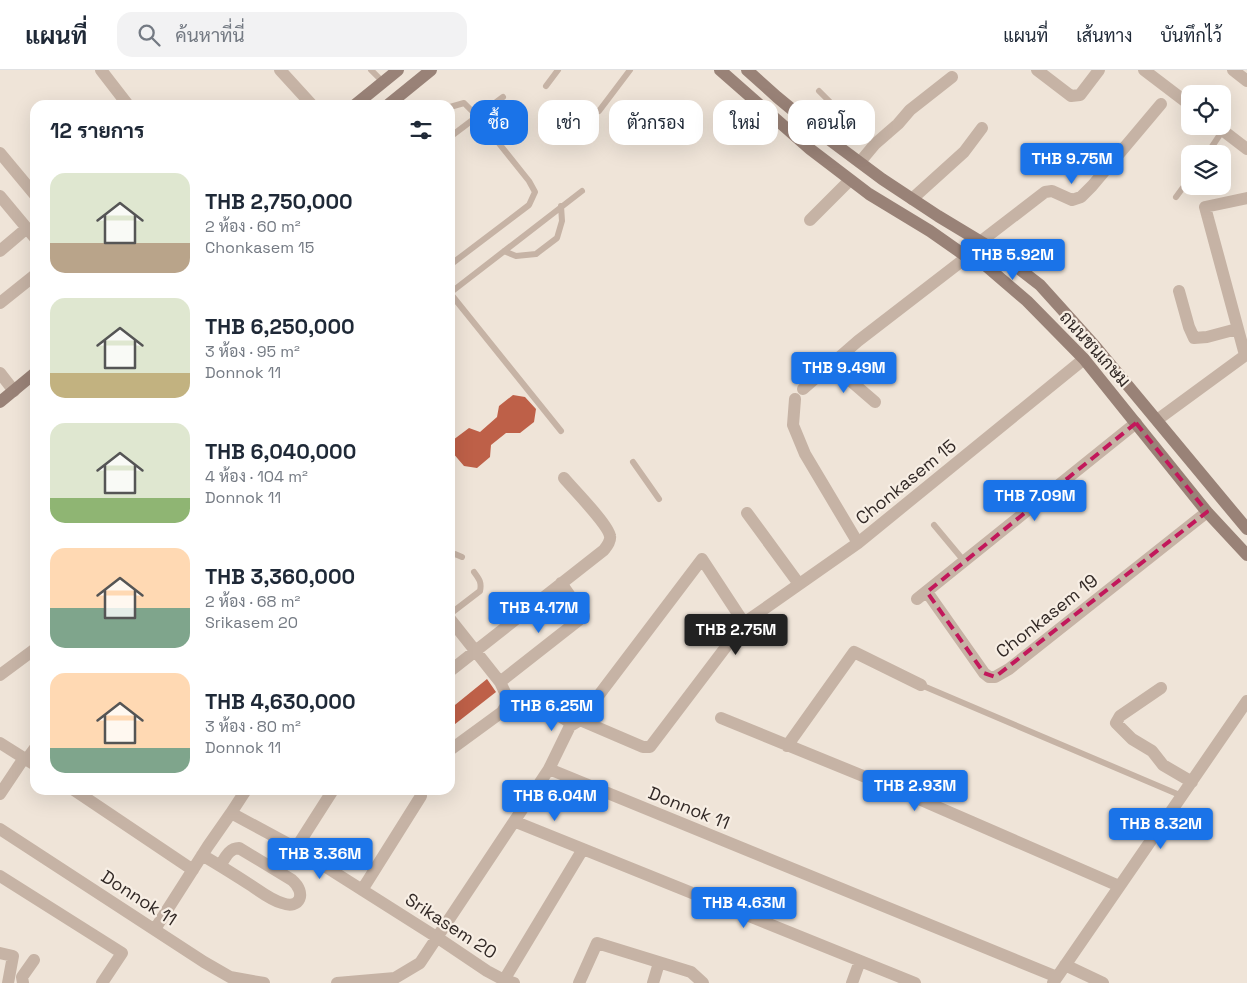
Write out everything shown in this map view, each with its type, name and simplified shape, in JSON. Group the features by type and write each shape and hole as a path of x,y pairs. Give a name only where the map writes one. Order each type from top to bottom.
{"main road":[{"path":"361,100 398,70"},
{"path":"394,100 431,70"},
{"name":"ถนนชนเกษม","path":"720,70 810,149 850,180 967,257 984,265 1027,300 1084,359 1207,512 1247,555"},
{"name":"ถนนชนเกษม","path":"747,70 788,106"},
{"name":"ถนนชนเกษม","path":"837,145 912,199 996,251 1040,285 1157,420 1247,529"},
{"path":"0,402 30,377"}],"street":[{"path":"100,70 124,100"},
{"path":"280,70 307,100"},
{"path":"1037,70 1071,96 1080,94 1099,70"},
{"path":"1233,70 1247,81"},
{"path":"1148,71 1181,98"},
{"path":"860,162 875,144 898,124 910,110 952,78"},
{"path":"980,242 1045,192 1052,191 1072,200 1081,197 1161,104"},
{"path":"912,199 964,152 982,128"},
{"path":"1229,135 1247,149"},
{"path":"0,153 30,189"},
{"path":"810,220 850,180"},
{"path":"0,196 30,232"},
{"path":"1157,420 1246,355 1237,329 1205,207 1247,198"},
{"path":"0,251 30,234"},
{"path":"803,389 866,335 967,257"},
{"path":"0,303 30,279"},
{"path":"1178,291 1194,338 1207,337 1237,329"},
{"name":"Chonkasem 15","path":"575,723 643,747 650,747 744,623 858,543 1084,359"},
{"path":"831,364 875,402"},
{"path":"0,374 14,391"},
{"path":"795,399 793,425 805,454 858,543"},
{"path":"964,561 1136,423"},
{"path":"455,667 604,550 610,541 610,536 604,524 564,478"},
{"name":"Chonkasem 19","path":"964,561 922,595 984,673 989,678 995,677 1009,669 1207,512"},
{"path":"747,513 799,584"},
{"path":"337,983 396,978 420,963 516,822 575,723 702,559 744,623"},
{"path":"500,682 584,616 560,583"},
{"path":"455,626 500,682 509,701 502,712 455,746"},
{"path":"787,746 854,652 921,685"},
{"path":"0,675 30,653"},
{"path":"1161,688 1120,716 1116,723 1132,739 1152,751 1163,765 1192,782"},
{"path":"1055,980 1247,701"},
{"path":"721,718 912,796 1119,886"},
{"path":"0,742 30,762 0,794"},
{"name":"Donnok 11","path":"549,769 1055,980"},
{"path":"81,795 193,870"},
{"path":"155,929 243,795"},
{"path":"296,848 330,795"},
{"path":"362,890 421,796"},
{"name":"Srikasem 20","path":"231,813 296,848 438,938 486,971 509,982"},
{"path":"516,822 915,983"},
{"name":"Donnok 11","path":"0,829 204,962 242,982 264,983"},
{"path":"202,855 277,901 287,905 293,905 299,901 301,893 299,886 239,848 234,848 229,852 220,866"},
{"path":"509,982 583,849"},
{"path":"0,876 122,953 102,983"},
{"path":"579,983 597,943 691,972 703,983"},
{"path":"0,953 13,956 8,983"},
{"path":"23,983 22,977 34,960"},
{"path":"852,983 860,961"},
{"path":"653,983 659,963"},
{"path":"1065,965 1103,983"}],"lane":[{"path":"371,70 383,82"},
{"path":"546,86 558,70"},
{"path":"599,111 630,70"},
{"path":"819,91 828,100"},
{"path":"499,100 503,97"},
{"path":"455,106 464,103 470,109"},
{"path":"455,133 470,121"},
{"path":"455,261 529,205 535,192 500,145"},
{"path":"1176,197 1181,190"},
{"path":"455,289 582,191"},
{"path":"504,251 516,256 536,254 556,238 562,221 561,206"},
{"path":"455,299 561,431"},
{"path":"633,462 659,499"},
{"path":"934,525 964,561"},
{"path":"455,555 462,557"},
{"path":"455,610 480,590 480,580 474,572"},
{"path":"921,685 1182,796"},
{"path":"546,711 575,723"}],"highlighted area":[{"path":"1136,423 1207,512 995,677 984,673 927,592"}],"building":[{"path":"513,395 525,397 536,409 534,422 520,433 506,433 491,445 490,457 477,468 464,466 455,456 455,438 469,428 480,432 497,417 499,406"},
{"path":"487,679 496,692 455,724 455,705"}]}
